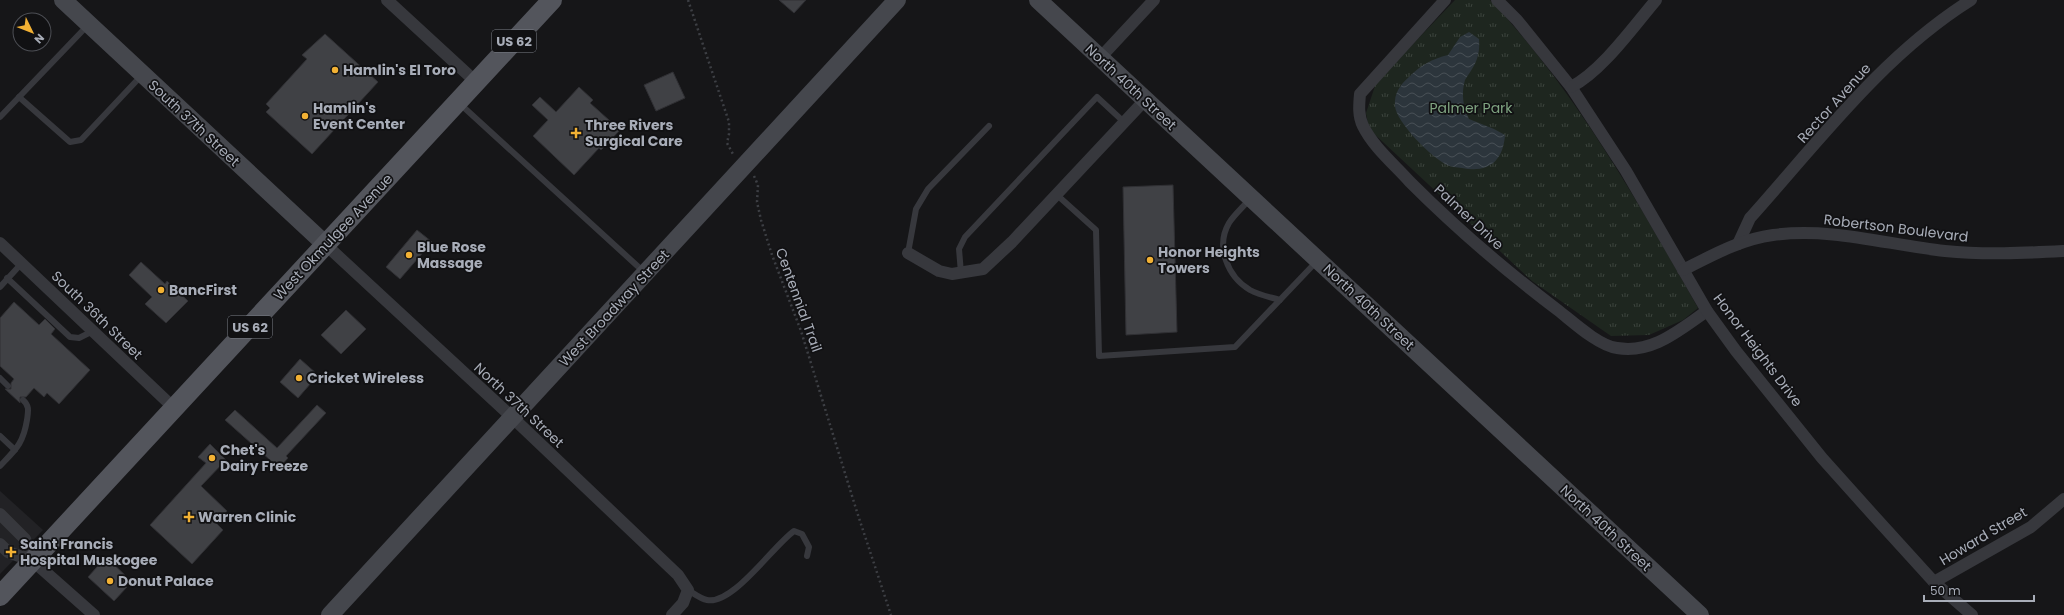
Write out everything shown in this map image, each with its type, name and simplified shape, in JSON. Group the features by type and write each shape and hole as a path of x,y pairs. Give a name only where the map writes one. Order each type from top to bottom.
{"main road":[{"name":"West Okmulgee Avenue","path":"0,596 326,246 548,1"}],"street":[{"name":"South 37th Street","path":"63,0 326,246"},
{"path":"387,0 476,82"},
{"name":"West Broadway Street","path":"330,615 897,0"},
{"name":"North 40th Street","path":"1038,0 1252,197 1700,615"},
{"path":"1100,58 1154,0"},
{"name":"Palmer Drive","path":"1444,0 1360,94 1358,111 1362,126 1378,149 1449,221 1510,273 1605,344 1616,348 1635,349 1653,346 1707,311"},
{"name":"Honor Heights Drive","path":"1497,0 1517,20 1571,87 1626,171 1707,311 1736,352 1822,458 1934,582 1972,615"},
{"path":"1571,87 1585,80 1627,35 1656,0"},
{"name":"Rector Avenue","path":"1738,244 1750,218 1875,78 1926,31 1971,0"},
{"path":"908,253 939,271 952,274 978,270 987,266 1057,195 1145,100"},
{"name":"Robertson Boulevard","path":"1683,270 1738,244 1773,235 1834,233 1945,251 2003,254 2064,251"},
{"name":"South 36th Street","path":"0,242 174,408"},
{"name":"North 37th Street","path":"326,246 513,418 678,575 688,590"},
{"name":"Howard Street","path":"1934,582 2031,527 2064,499"},
{"path":"0,514 25,540 33,561"},
{"path":"0,544 8,552 33,561 94,615"},
{"path":"672,615 683,603 688,590"}],"lane":[{"path":"0,117 89,24"},
{"path":"19,97 70,142 81,140 142,74"},
{"path":"961,273 959,248 965,237 1097,98 1124,122"},
{"path":"458,101 645,273"},
{"path":"908,253 916,209 928,189 989,126"},
{"path":"1057,195 1096,230 1099,356 1235,347 1318,259"},
{"path":"1252,197 1229,224 1222,244 1226,264 1234,276 1251,290 1280,300"},
{"path":"0,287 22,263"},
{"path":"7,278 70,337 79,338 93,331"},
{"path":"0,378 8,386"},
{"path":"0,466 15,450 24,437 29,410 27,404 23,400"},
{"path":"0,436 15,450"},
{"path":"688,590 707,600 724,598 748,578 784,538 794,531 802,534 809,547 808,556"}],"path":[{"name":"Centennial Trail","path":"688,0 729,122 727,143 730,153 755,176 758,185 758,202 761,220 772,255 801,331 857,512 891,615"}],"shaded area":[{"name":"Saint Francis Hospital Muskogee","path":"0,491 43,530 0,574"}],"green space":[{"name":"Palmer Park","path":"1455,0 1490,0 1550,71 1603,147 1628,187 1698,308 1683,320 1649,335 1611,336 1532,281 1369,129 1366,113 1376,83"}],"water":[{"path":"1469,32 1479,39 1479,47 1476,62 1465,80 1463,100 1465,110 1469,119 1505,135 1504,144 1497,159 1487,167 1479,169 1452,167 1440,161 1408,130 1401,121 1395,106 1397,93 1400,86 1406,80 1427,63 1448,55 1460,37"}],"building":[{"path":"779,0 806,0 794,13"},
{"path":"325,34 378,82 312,154 266,112 270,108 266,104 307,59 302,55"},
{"path":"673,72 685,98 656,111 644,85"},
{"name":"Three Rivers Surgical Care","path":"579,87 593,100 590,103 620,130 601,150 599,148 574,175 533,136 548,120 532,105 540,97 556,112"},
{"name":"Honor Heights Towers","path":"1173,185 1177,332 1126,335 1123,187"},
{"name":"Blue Rose Massage","path":"417,230 432,242 400,279 386,267"},
{"name":"BancFirst","path":"141,262 165,284 167,281 188,301 166,323 145,304 152,297 129,275"},
{"path":"14,302 39,325 45,319 55,329 51,334 90,370 59,404 47,393 44,397 34,388 26,397 20,397 20,403 5,389 11,389 11,383 14,379 0,366 0,318"},
{"path":"346,310 366,329 341,354 321,335"},
{"name":"Cricket Wireless","path":"300,359 318,375 298,398 280,382"},
{"path":"317,405 326,413 286,456 288,458 279,468 225,420 235,410 277,448"},
{"name":"Warren Clinic","path":"210,444 226,460 201,486 227,511 216,523 223,530 192,564 150,525 206,463 198,457"},
{"name":"Donut Palace","path":"106,557 129,579 124,584 127,587 114,601 88,577"}],"place":[{"name":"Hamlin's El Toro","path":"335,70"},
{"name":"Hamlin's Event Center","path":"305,116"},
{"name":"Three Rivers Surgical Care","path":"576,133"},
{"name":"Blue Rose Massage","path":"409,255"},
{"name":"Honor Heights Towers","path":"1150,260"},
{"name":"BancFirst","path":"161,290"},
{"name":"Cricket Wireless","path":"299,378"},
{"name":"Chet's Dairy Freeze","path":"212,458"},
{"name":"Warren Clinic","path":"189,517"},
{"name":"Saint Francis Hospital Muskogee","path":"11,552"},
{"name":"Donut Palace","path":"110,581"}]}
